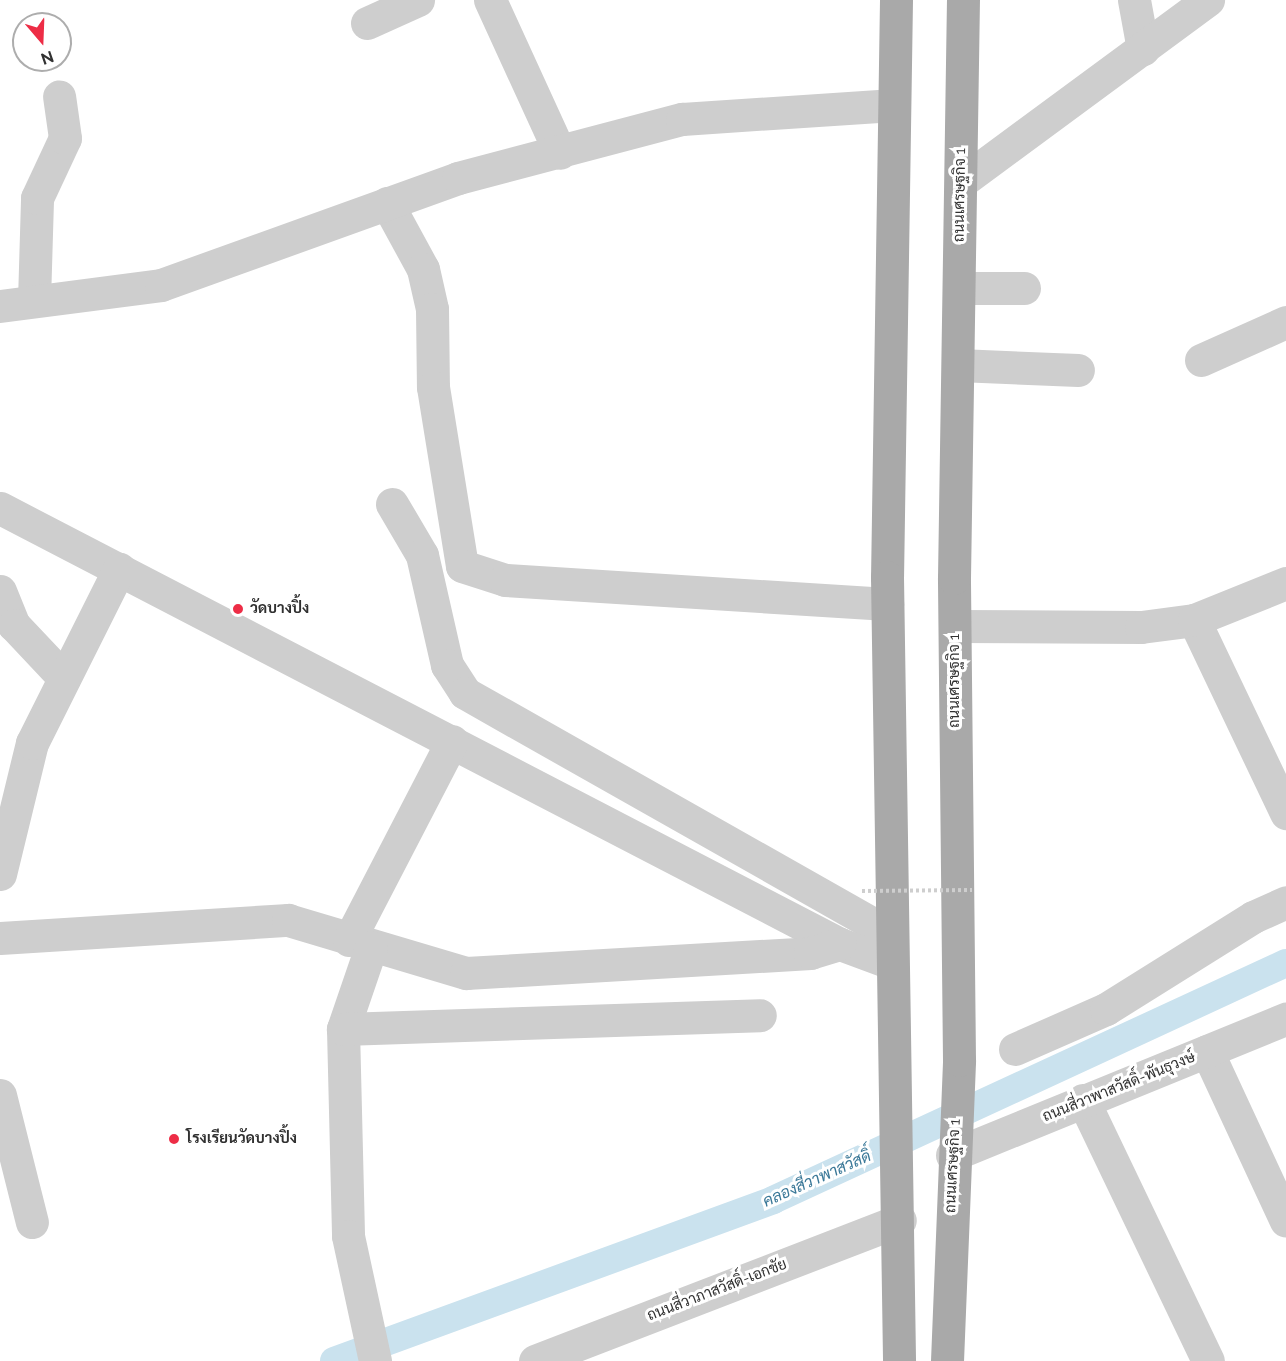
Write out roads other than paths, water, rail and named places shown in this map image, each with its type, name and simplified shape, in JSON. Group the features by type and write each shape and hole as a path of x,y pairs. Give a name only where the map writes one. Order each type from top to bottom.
{"main road":[{"path":"896,0 887,604 892,1058 900,1176 899,1361"},
{"name":"ถนนเศรษฐกิจ 1","path":"947,1361 953,1150 959,1060 955,626 963,0"}],"street":[{"path":"367,23 418,0"},
{"path":"490,0 560,153"},
{"path":"1134,0 1143,49"},
{"path":"961,182 1208,0"},
{"path":"34,301 37,198 65,138 59,96"},
{"path":"0,306 161,285 387,203 560,153 715,113 894,105"},
{"path":"387,203 423,269 432,309 433,387 462,566 505,580 887,604"},
{"path":"959,288 1024,288"},
{"path":"1201,360 1286,322"},
{"path":"958,365 1078,370"},
{"path":"392,504 422,555 447,665 465,693 890,948"},
{"path":"0,508 840,944"},
{"path":"0,874 32,743 119,569"},
{"path":"955,626 1141,627 1194,620 1286,583"},
{"path":"0,591 14,625 64,678"},
{"path":"1194,620 1286,813"},
{"path":"375,1361 360,1301 348,1236 343,1029 360,944 452,741"},
{"path":"1015,1050 1106,1009 1253,917 1286,902"},
{"path":"0,938 288,920 360,944 466,973 810,953 840,944 890,948"},
{"path":"343,1029 760,1015"},
{"name":"ถนนสี่วาพาสวัสดิ์-พันธุวงษ์","path":"953,1150 1208,1052 1286,1019"},
{"path":"1208,1052 1286,1221"},
{"path":"0,1095 32,1222"},
{"path":"1083,1100 1208,1361"},
{"name":"ถนนสี่วาภาสวัสดิ์-เอกชัย","path":"535,1361 900,1220"}],"waterway":[{"name":"คลองสี่วาพาสวัสดิ์","path":"334,1361 773,1200 1286,963"}],"place":[{"name":"วัดบางปิ้ง","path":"238,609"},
{"name":"โรงเรียนวัดบางปิ้ง","path":"174,1139"}]}
